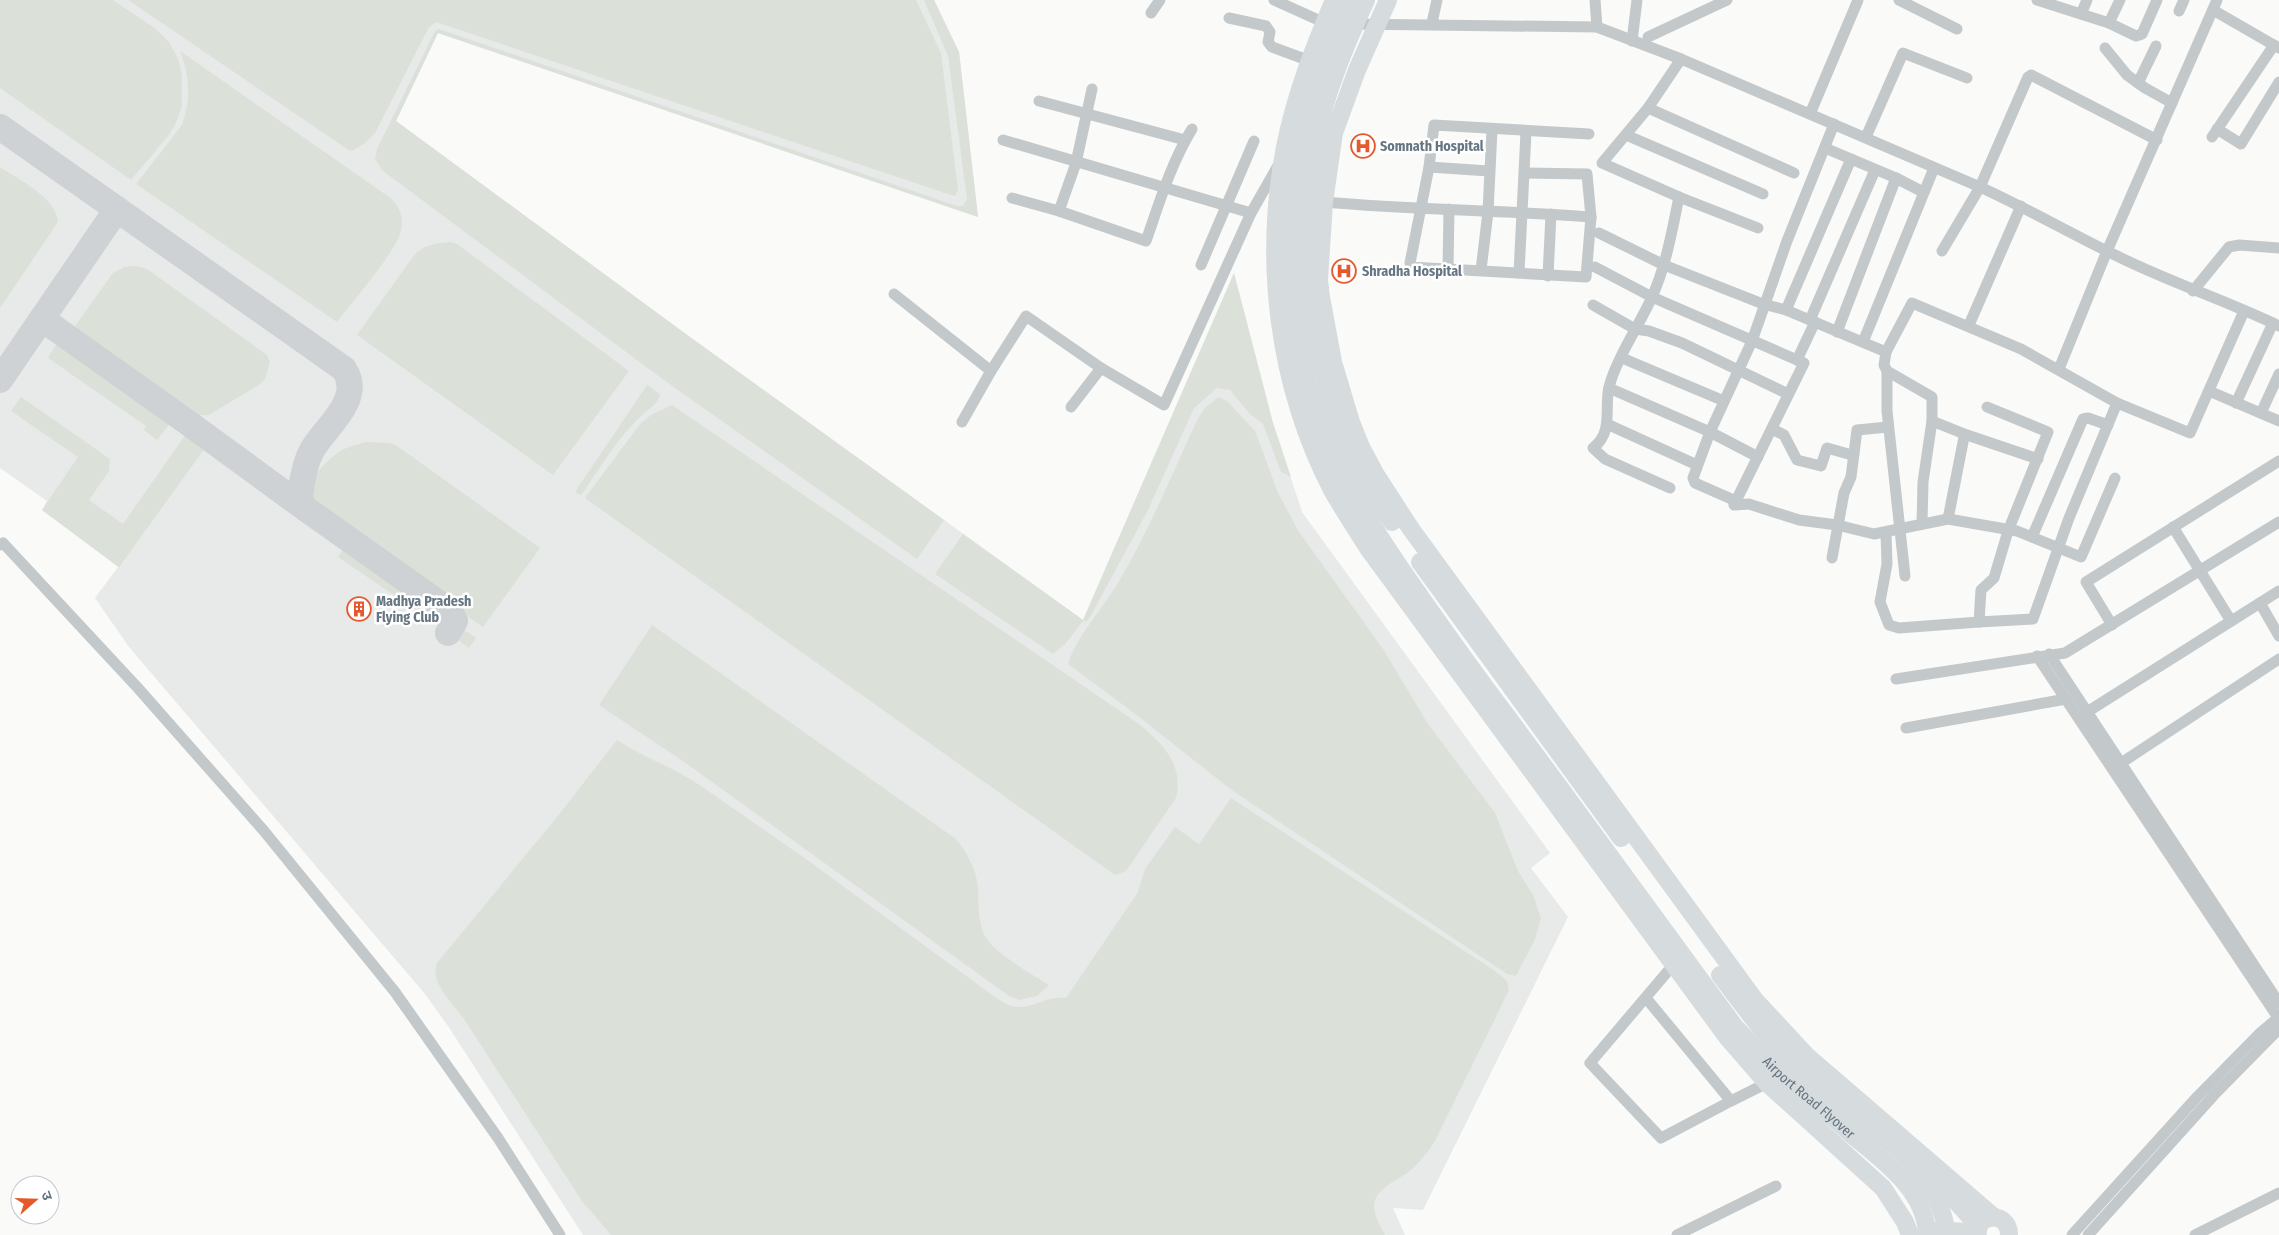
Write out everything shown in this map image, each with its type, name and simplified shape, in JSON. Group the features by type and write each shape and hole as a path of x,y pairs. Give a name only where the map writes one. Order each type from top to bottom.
{"main road":[{"path":"1334,0 1340,23 1337,69 1316,139 1306,229 1306,263 1311,323 1339,423 1370,492 1719,964 1806,1056 1917,1149 1935,1167 2007,1228"},
{"path":"1349,0 1324,60 1302,136 1290,249 1300,354 1313,406 1332,454 1360,505 1408,580 1679,964 1727,1037 1767,1083 1883,1188 1910,1232 1979,1231"},
{"path":"1366,0 1340,23 1310,61 1297,101 1283,159 1274,251 1278,306 1294,390 1307,433 1332,489 1370,551 1679,964"},
{"path":"1388,0 1337,120 1324,202 1319,262 1320,297 1333,362 1361,446 1410,529 1516,672 1719,964"},
{"name":"Airport Road Flyover","path":"1679,964 1735,1027 1775,1068 1900,1176 1912,1191 1920,1207 1927,1235"},
{"name":"Airport Road Flyover","path":"1719,964 1742,1004 1786,1055 1893,1145 1918,1170 1940,1204 1947,1235"},
{"path":"1935,1167 1954,1199 1979,1231"},
{"path":"1979,1231 1985,1220 2007,1228"}],"street":[{"path":"1151,13 1160,0"},
{"path":"1274,0 1340,23 1598,27 1682,59 1980,186 2107,251 2192,290 2276,325 2236,403"},
{"path":"1432,23 1437,0"},
{"path":"1595,0 1598,27"},
{"path":"1632,41 1637,0"},
{"path":"1648,37 1727,0"},
{"path":"1810,114 1858,0"},
{"path":"1899,0 1957,29"},
{"path":"2037,0 2109,23 2140,36 2158,0"},
{"path":"2082,14 2087,0"},
{"path":"2109,23 2120,0"},
{"path":"2179,11 2184,0"},
{"path":"2060,369 2107,251 2215,5 2276,47 2215,133 2241,144 2279,82"},
{"path":"1229,18 1266,26 1270,32 1268,42 1272,47 1310,61"},
{"path":"2138,83 2156,46"},
{"path":"2106,48 2127,75 2172,103"},
{"path":"1866,137 1903,53 1967,78"},
{"path":"1682,59 1648,108 1602,162 1679,197 1758,228"},
{"path":"1942,251 1980,186 2028,77 2031,75 2157,140"},
{"path":"1059,211 1076,163 1085,112 1092,89"},
{"path":"1039,101 1185,140"},
{"path":"1648,108 1794,173"},
{"path":"1736,501 1693,482 1697,465 1752,341 1763,304 1834,124"},
{"path":"1526,173 1587,174 1592,217 1586,277 1411,267 1410,264 1429,167 1434,125 1526,132 1589,134"},
{"path":"1012,198 1059,211 1146,241 1166,186 1185,140 1192,129"},
{"path":"1481,270 1488,212 1492,130"},
{"path":"1519,273 1526,173 1526,132"},
{"path":"1626,135 1763,194"},
{"path":"1003,140 1076,163 1166,186 1251,213"},
{"path":"1201,265 1225,205 1254,141"},
{"path":"1825,148 1896,178 1923,192"},
{"path":"962,422 991,371 1026,316 1101,368 1164,405 1251,213 1277,165 1283,159"},
{"path":"1786,310 1851,159"},
{"path":"1429,167 1490,170"},
{"path":"1863,342 1934,168"},
{"path":"1797,360 1875,170"},
{"path":"1838,332 1896,178"},
{"path":"1670,488 1605,458 1593,448 1600,443 1607,424 1609,388 1635,329 1652,297 1664,265 1679,197"},
{"path":"1324,202 1420,209 1522,212 1592,217"},
{"path":"1969,325 2021,206"},
{"path":"1448,270 1449,209"},
{"path":"1548,276 1551,214"},
{"path":"1599,233 1664,265 1763,304 1786,310 1886,352"},
{"path":"2192,290 2229,247 2239,245 2279,248"},
{"path":"1596,267 1652,297 1804,363 1734,505 1749,504 1799,520 1837,525 1874,534 1948,519 2008,531 2017,531 2081,557 2115,478"},
{"path":"894,294 991,371"},
{"path":"1905,576 1888,427 1887,371 1884,365 1886,352 1912,303 2021,348 2118,403 2190,433 2244,312"},
{"path":"1593,305 1635,329 1649,331 1682,342 1788,394"},
{"path":"1622,358 1724,402"},
{"path":"1072,407 1101,368"},
{"path":"1887,371 1932,397 1932,421 1923,482 1922,524"},
{"path":"2261,413 2279,374"},
{"path":"1609,388 1710,432 1758,457"},
{"path":"2209,390 2279,421"},
{"path":"1886,533 1887,564 1880,602 1889,625 1899,628 2034,619 2058,547 2118,403"},
{"path":"1979,622 1981,590 1994,578 2008,531 2048,432 1987,407"},
{"path":"2032,537 2084,419 2088,418 2108,425"},
{"path":"1932,421 2038,459"},
{"path":"1607,424 1697,465"},
{"path":"1832,558 1844,493 1851,477 1852,455 1857,430 1888,427"},
{"path":"1772,429 1784,435 1797,460 1821,466 1827,448 1852,455"},
{"path":"1948,519 1964,436 1967,435"},
{"path":"2112,625 2086,582 2279,461"},
{"path":"1896,680 2049,654 2065,653 2279,522"},
{"path":"2173,526 2230,621"},
{"path":"0,545 3,542 137,687 264,831 383,976 498,1138 560,1235"},
{"path":"2087,712 2279,591"},
{"path":"2260,603 2276,624 2279,636"},
{"path":"2049,654 2279,1003"},
{"path":"2037,656 2279,1021"},
{"path":"2121,764 2279,659"},
{"path":"1906,728 2066,699"},
{"path":"1679,964 1646,998 1590,1063 1661,1138 1767,1083"},
{"path":"1646,998 1731,1101"},
{"path":"2072,1235 2197,1097 2259,1034 2279,1021"},
{"path":"2088,1235 2279,1021"},
{"path":"1677,1235 1776,1186"},
{"path":"2195,1235 2279,1193"}],"shaded area":[{"path":"0,0 934,0 959,52 978,217 438,33 396,121 690,337 1083,620 1234,273 1273,423 1302,512 1550,853 1531,868 1568,917 1423,1210 1393,1208 1405,1235 583,1235 448,1026 425,994 129,647 95,598 118,567 42,510 47,501 0,468"},
{"path":"0,0 113,0 156,29 169,42 178,59 182,74 182,106 175,125 168,136 131,180 0,88"},
{"path":"128,0 916,0 941,53 958,190 955,196 948,194 436,22 429,27 375,133 361,146 350,151"},
{"path":"924,0 934,0 959,52 978,217 438,33 396,121 690,337 944,520 917,559 661,378 383,171 375,159 377,149 435,31 439,29 957,206 963,206 967,199 948,56"},
{"path":"180,51 392,199 397,206 402,222 398,240 383,263 337,322 136,184 182,125 185,116 188,88 186,70"},
{"path":"0,167 44,197 56,213 58,222 0,308"},
{"path":"451,242 457,244 629,371 553,475 357,335 415,254 427,246"},
{"path":"136,266 147,269 267,355 270,362 265,379 260,384 209,415 190,415 172,405 75,334 75,326 113,273 124,267"},
{"path":"1234,273 1273,423 1291,477 1281,472 1263,424 1249,413 1230,390 1217,388 1194,408 1148,510 1090,617 1087,621 1083,621 1065,644 1053,654 935,574 963,534 1083,620"},
{"path":"61,344 173,419 157,440 144,430 146,426 48,358 56,345"},
{"path":"647,385 660,394 653,406 625,433 581,495 575,492"},
{"path":"21,397 110,459 109,471 89,500 123,524 186,434 205,448 119,567 42,510 78,457 11,411"},
{"path":"1218,397 1227,401 1255,431 1278,493 1299,532 1383,649 1428,724 1495,813 1518,871 1533,895 1541,918 1535,939 1516,976 1507,974 1233,791 1068,664 1077,643 1116,586 1133,557 1197,420 1204,409"},
{"path":"672,405 1139,724 1156,739 1170,756 1174,765 1178,786 1176,798 1126,871 1115,875 585,498 640,424 651,415"},
{"path":"365,442 390,443 397,446 540,548 483,627 332,523 315,505 310,497 309,487 315,476 330,459 342,450"},
{"path":"346,545 439,611 444,620 441,627 338,557"},
{"path":"652,625 956,839 964,849 973,867 978,887 979,916 985,936 1001,953 1049,985 1037,996 1019,1000 1009,996 683,761 599,705"},
{"path":"464,630 476,638 469,648 453,636 456,632"},
{"path":"617,740 698,784 806,859 1005,1004 1019,1007 1052,998 1066,998 1138,892 1145,869 1175,827 1199,844 1231,798 1495,971 1507,981 1509,990 1435,1141 1414,1168 1386,1186 1378,1194 1374,1207 1378,1222 1385,1235 611,1235 582,1201 464,1019 443,992 436,978 435,970 437,963 557,817"}],"taxiway":[{"path":"0,127 344,369 349,380 349,391 346,401 341,412 310,454 303,478 300,494 301,502 306,509 450,611 455,621 448,633"},
{"path":"0,380 117,209"},
{"path":"42,319 306,509"}],"place":[{"name":"Somnath Hospital","path":"1363,146"},
{"name":"Shradha Hospital","path":"1344,271"},
{"name":"Madhya Pradesh Flying Club","path":"359,609"}]}
